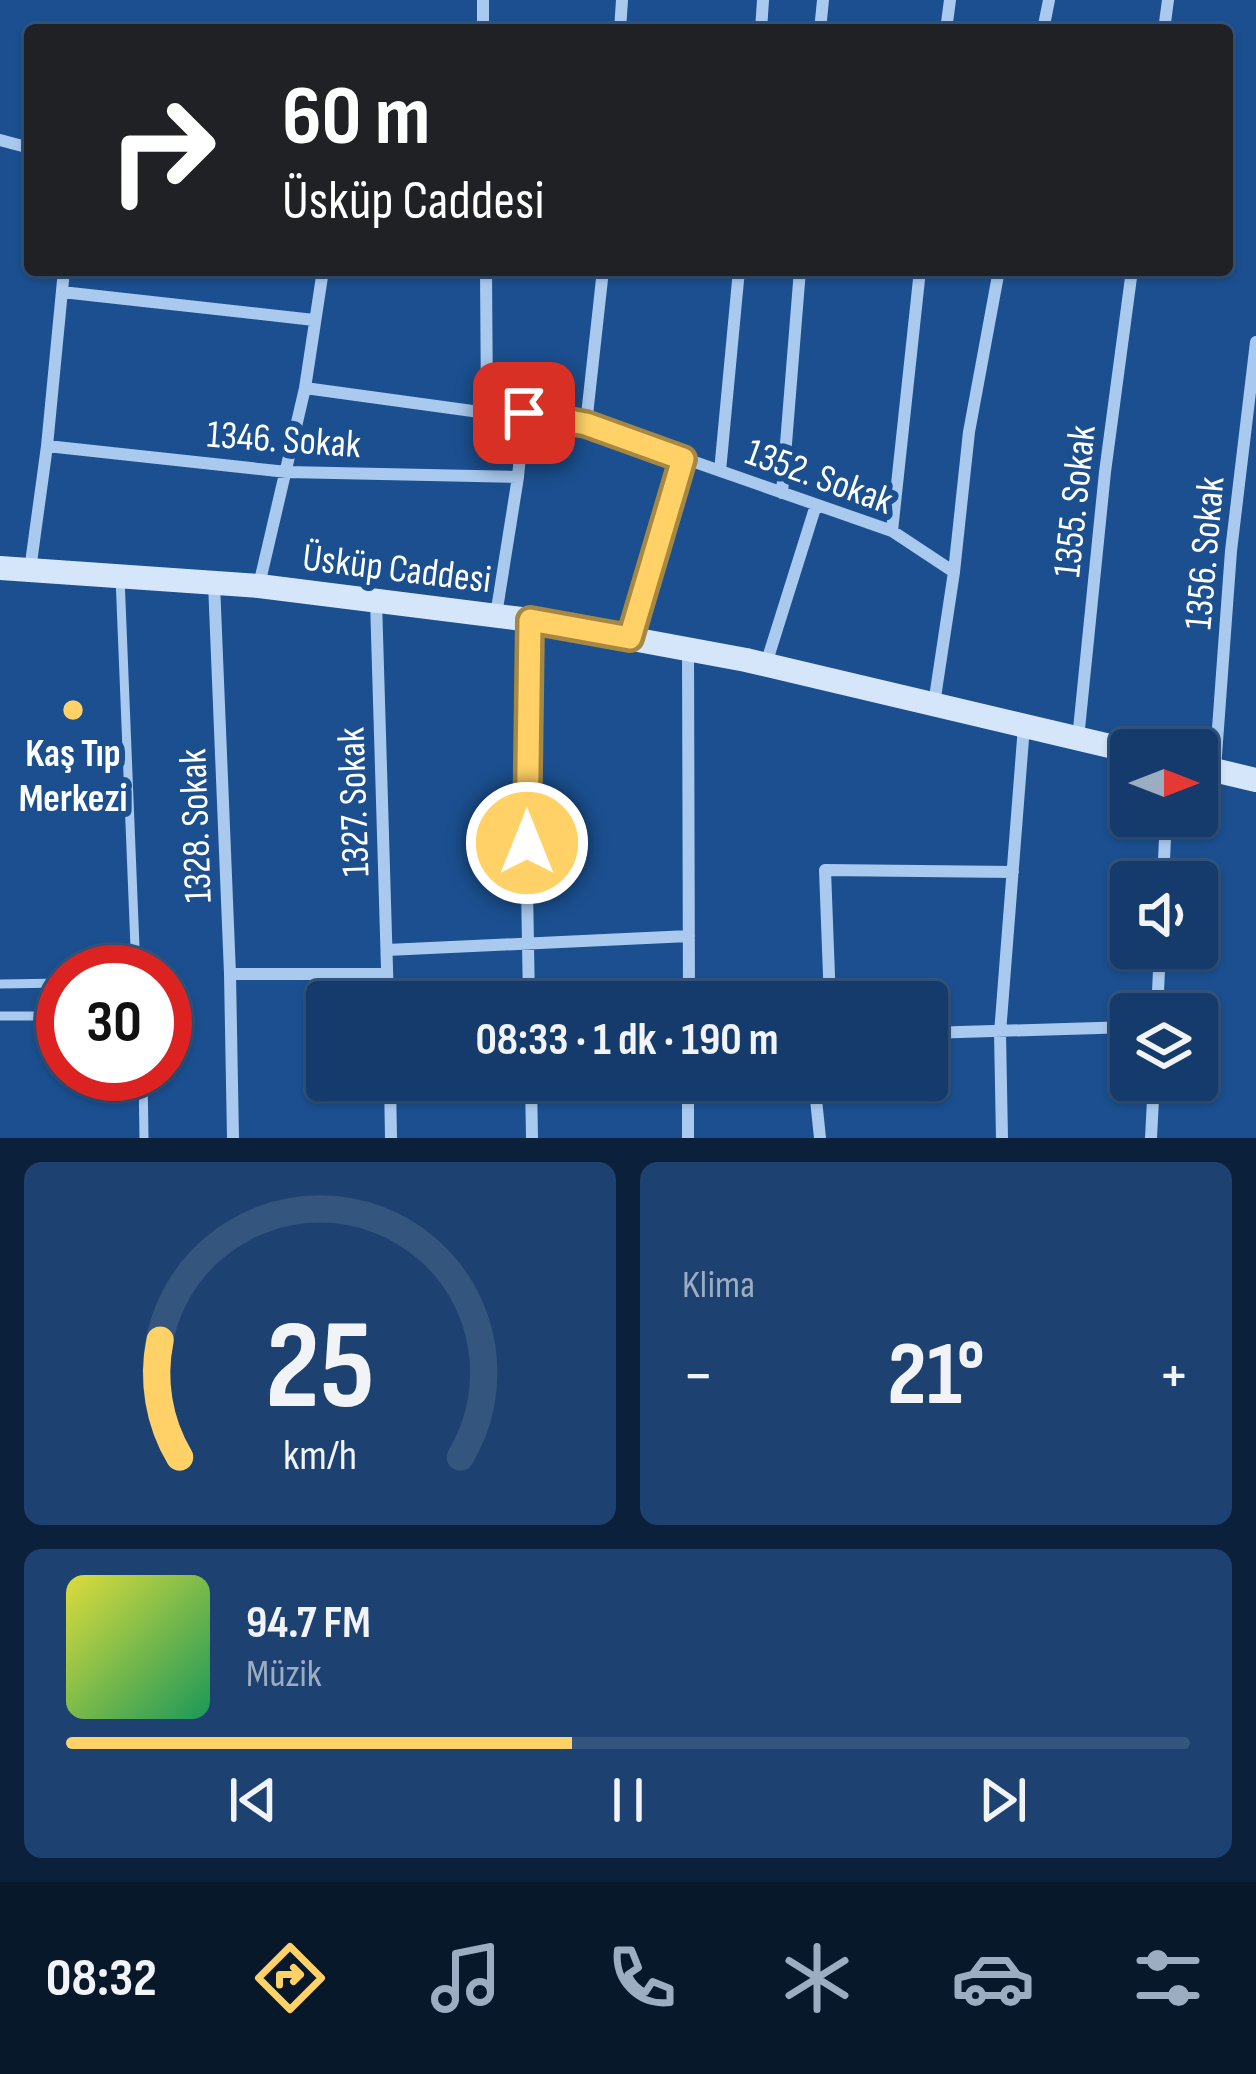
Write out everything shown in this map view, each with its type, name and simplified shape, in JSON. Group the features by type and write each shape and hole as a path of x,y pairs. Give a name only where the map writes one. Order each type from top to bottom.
{"street":[{"path":"29,571 63,276"},
{"path":"259,586 305,388 322,276"},
{"path":"486,276 487,413"},
{"path":"586,424 602,276"},
{"path":"720,471 738,276"},
{"path":"782,493 800,276"},
{"path":"892,531 919,276"},
{"path":"934,706 969,432 998,276"},
{"name":"1355. Sokak","path":"1078,739 1105,472 1131,276"},
{"path":"62,292 314,320"},
{"name":"1356. Sokak","path":"1210,729 1256,342"},
{"name":"1352. Sokak","path":"305,388 586,424 892,531 954,572"},
{"path":"496,615 524,413"},
{"name":"1346. Sokak","path":"47,446 287,472 518,477"},
{"path":"630,638 683,459"},
{"path":"766,665 816,505"},
{"name":"Üsküp Caddesi","path":"0,568 259,586 530,620 766,665 1110,746"},
{"name":"1328. Sokak","path":"214,583 232,1138"},
{"name":"1327. Sokak","path":"376,600 387,981"},
{"path":"528,981 530,620"},
{"path":"688,649 688,981"},
{"path":"1002,1138 1000,1033 1024,727"},
{"path":"1218,771 1256,780"},
{"path":"829,981 825,871 1013,872"},
{"path":"387,950 688,936"},
{"path":"230,974 387,974"},
{"path":"948,1033 1110,1029"},
{"path":"390,1101 391,1138"},
{"path":"531,1101 532,1138"},
{"path":"688,1101 688,1138"},
{"path":"816,1101 820,1138"},
{"path":"1151,1138 1153,1101"}],"lane":[{"path":"120,577 135,945"},
{"path":"0,984 36,983"},
{"path":"0,1016 36,1016"},
{"path":"143,1101 144,1138"}],"place":[{"name":"Kaş Tıp Merkezi","path":"73,710"}],"route":[{"path":"524,413 586,424 683,459 630,638 530,620 527,843"}]}
